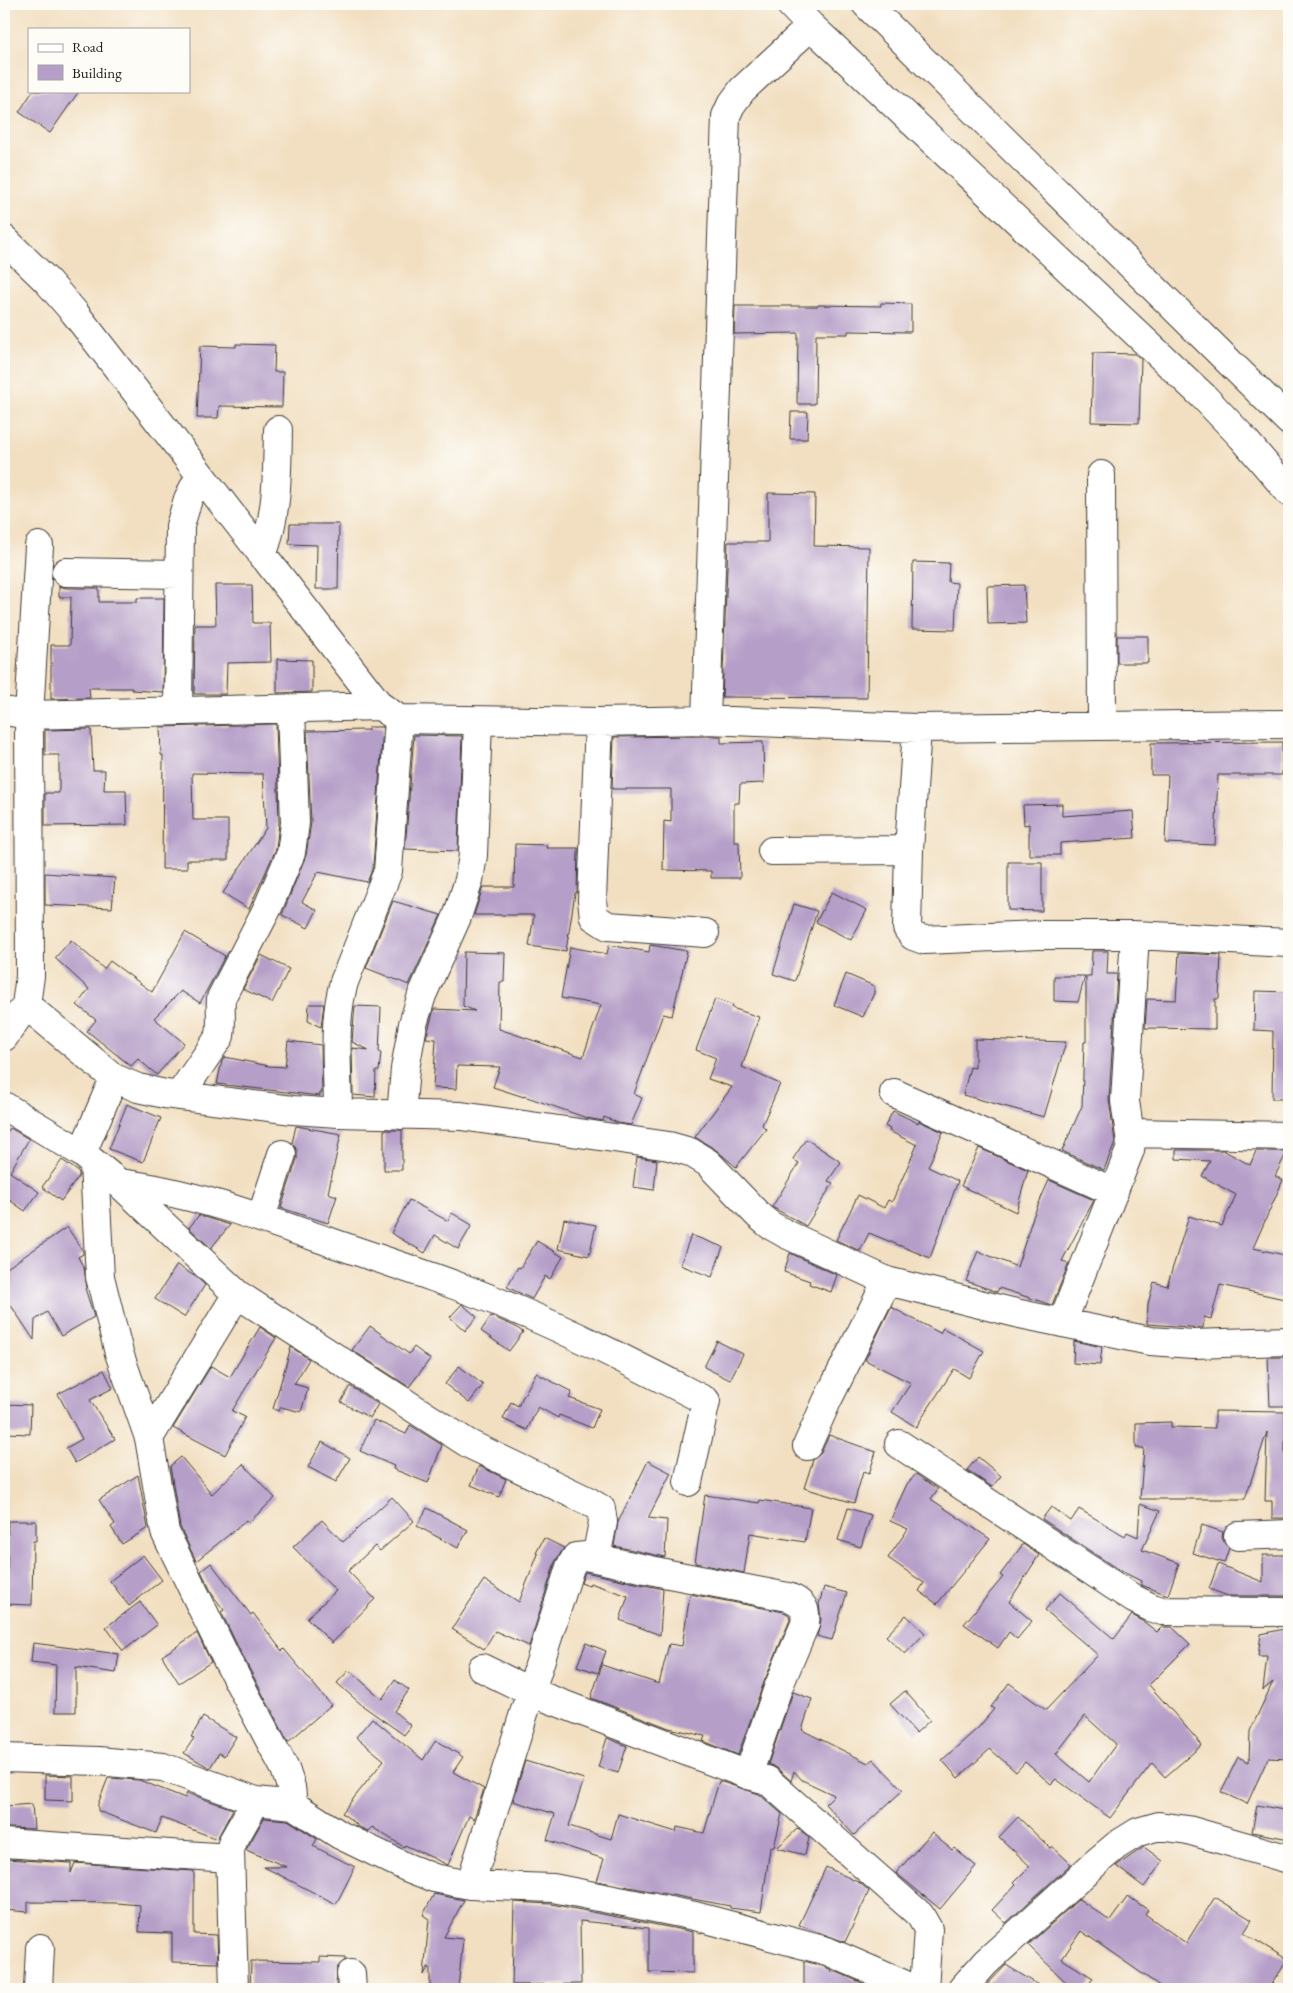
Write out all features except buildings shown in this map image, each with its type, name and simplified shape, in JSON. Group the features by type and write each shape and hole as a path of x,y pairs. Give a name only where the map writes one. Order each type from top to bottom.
{"street":[{"path":"790,4 1204,397 1242,437 1289,492"},
{"path":"866,4 1289,421"},
{"path":"706,720 726,116 731,105 742,90 811,26"},
{"path":"4,239 48,282 74,312 262,556 389,713 388,871 339,998 337,1014 338,1113"},
{"path":"262,556 271,532 276,497 278,430"},
{"path":"178,711 180,526 188,499 200,475"},
{"path":"1101,475 1102,726"},
{"path":"4,1037 26,1005 30,976 16,713 39,546"},
{"path":"66,572 179,574"},
{"path":"16,713 291,709 389,713 478,721 599,722 706,720 916,728 1289,724"},
{"path":"179,1096 220,1036 222,1024 221,998 268,908 291,854 294,823 291,709"},
{"path":"401,1115 405,1069 413,1024 422,995 457,917 468,880 473,854 478,721"},
{"path":"599,722 592,900 594,917 608,926 705,933"},
{"path":"916,728 909,850 907,928 913,936 924,940 1038,935 1135,934 1289,943"},
{"path":"772,851 909,850"},
{"path":"1062,1323 1130,1150 1130,1133 1125,1100 1135,934"},
{"path":"26,1005 114,1078 138,1088 179,1096 293,1110 461,1116 669,1146 690,1152 708,1163 770,1225 887,1281 1062,1323 1158,1342 1193,1344 1289,1340"},
{"path":"114,1078 88,1159 100,1277 118,1353 149,1438 165,1532 227,1660 285,1769 291,1787 293,1805"},
{"path":"894,1093 1114,1192"},
{"path":"4,1106 88,1159 119,1183 237,1294 475,1448 588,1501 601,1509 603,1522 596,1558"},
{"path":"1130,1133 1289,1136"},
{"path":"261,1218 282,1154"},
{"path":"119,1183 154,1187 261,1218 417,1272 513,1308 602,1347 706,1401 688,1482"},
{"path":"807,1446 827,1401 887,1281"},
{"path":"149,1438 237,1294"},
{"path":"899,1444 1134,1599 1152,1608 1162,1611 1289,1612"},
{"path":"1238,1536 1289,1534"},
{"path":"470,1885 573,1560 582,1556 788,1597 798,1600 803,1605 806,1614 804,1624 778,1688 748,1775"},
{"path":"482,1668 531,1692 748,1775 767,1780 920,1915 928,1929 924,1989"},
{"path":"4,1758 98,1761 163,1766 256,1802 293,1805 340,1835 406,1867 434,1878 470,1885 552,1888 695,1916 827,1951 915,1989"},
{"path":"234,1989 230,1850 233,1841 256,1802"},
{"path":"962,1989 986,1962 1099,1860 1117,1845 1138,1832 1159,1826 1188,1830 1289,1859"},
{"path":"4,1843 230,1858"},
{"path":"38,1989 40,1948"}]}
